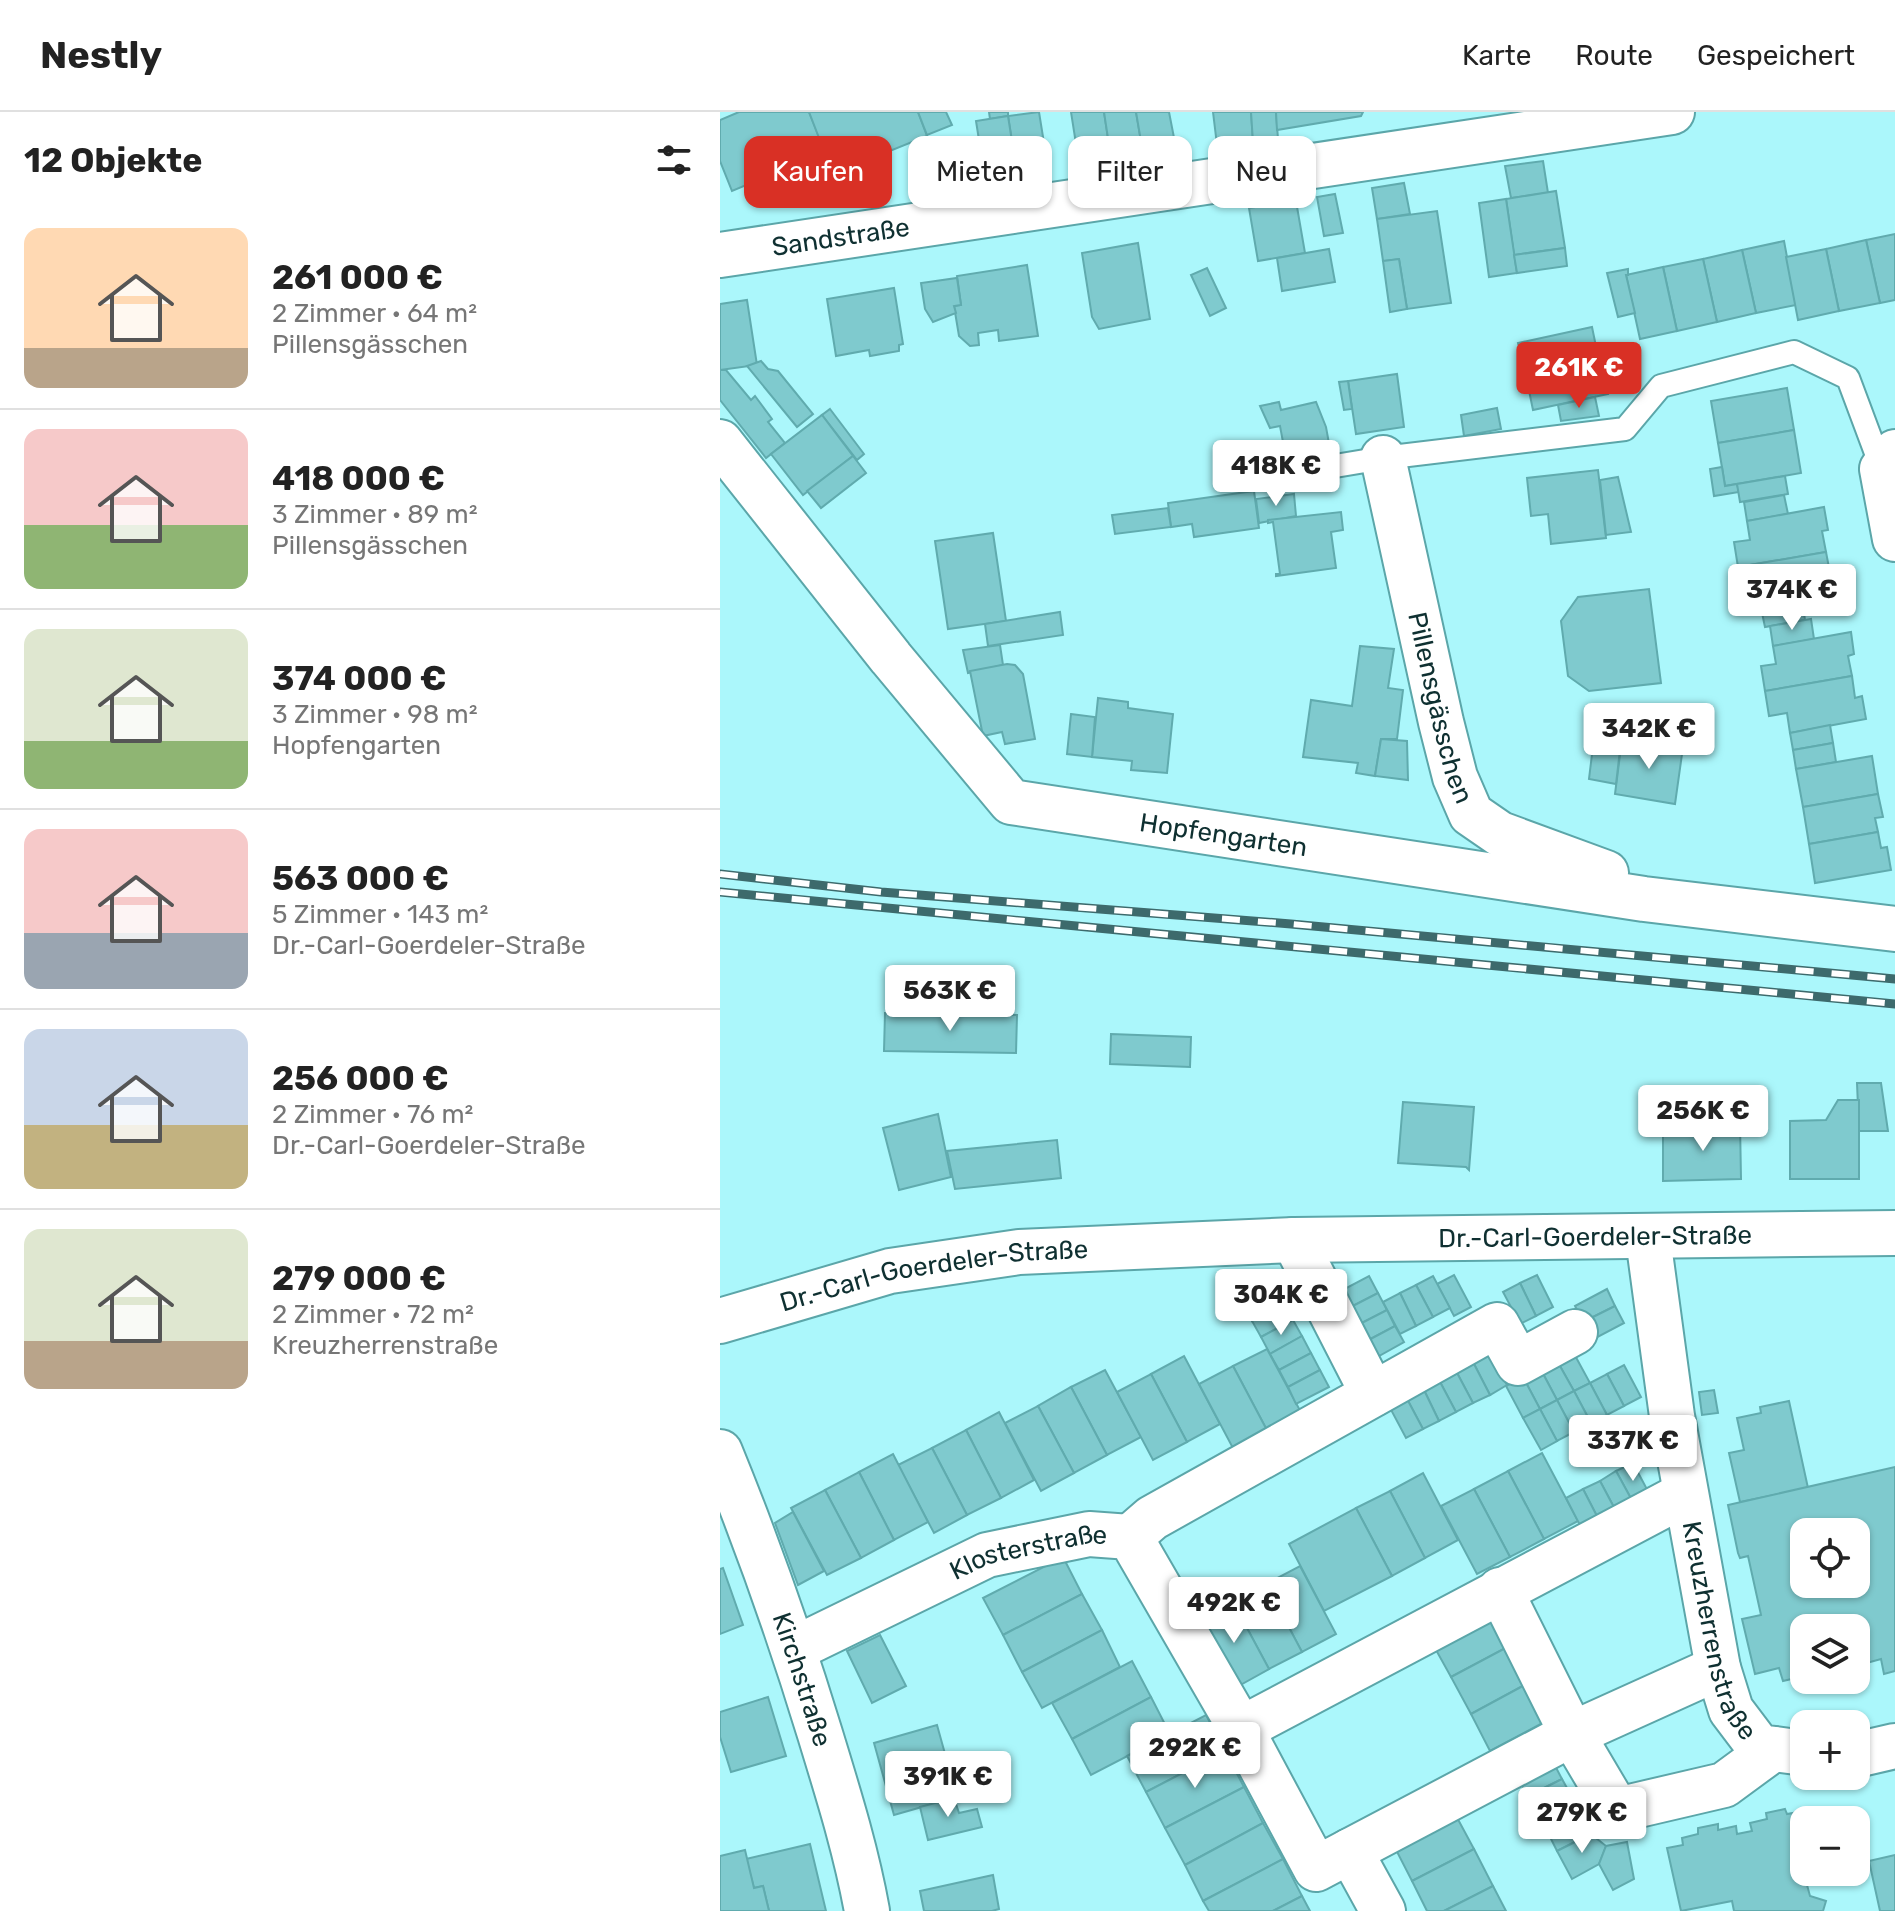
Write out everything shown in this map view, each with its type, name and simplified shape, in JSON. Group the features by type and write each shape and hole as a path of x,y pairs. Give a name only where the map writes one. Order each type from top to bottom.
{"street":[{"name":"Sandstraße","path":"720,255 1672,112"},
{"name":"Hopfengarten","path":"720,442 891,658 1011,802 1644,899 1895,929"},
{"name":"Pillensgässchen","path":"1383,458 1455,777 1471,814 1500,834 1614,875 1644,899"},
{"path":"1888,461 1895,539"},
{"name":"Dr.-Carl-Goerdeler-Straße","path":"720,1321 890,1271 1019,1252 1294,1240 1895,1233"},
{"name":"Kreuzherrenstraße","path":"1648,1238 1685,1494 1718,1668 1731,1710 1759,1747 1789,1751"},
{"path":"1294,1240 1373,1394"},
{"path":"1130,1537 1152,1518 1497,1325 1518,1363 1575,1332"},
{"name":"Kirchstraße","path":"720,1452 794,1649 857,1854 867,1911"},
{"name":"Kreuzherrenstraße","path":"1241,1729 1685,1494"},
{"name":"Klosterstraße","path":"794,1649 987,1555 1089,1534 1130,1537 1241,1729 1316,1869 1350,1851"},
{"name":"Kreuzherrenstraße","path":"1500,1590 1572,1734 1617,1810 1724,1785 1789,1751"},
{"path":"1383,1911 1350,1851 1572,1734 1718,1668"},
{"path":"1870,1752 1895,1746"}],"lane":[{"path":"1263,478 1383,458 1625,429 1661,386 1794,352 1848,378 1888,461"}],"building":[{"path":"739,112 809,112 819,136 744,136 744,186 732,191 720,161 720,120"},
{"path":"809,112 918,112 927,136 908,136 908,144 892,150 892,136 818,136"},
{"path":"918,112 946,112 952,125 927,135"},
{"path":"989,112 1008,112 1008,116 990,119"},
{"path":"1039,112 1043,136 1011,136 1008,116"},
{"path":"1071,112 1104,112 1108,136 1075,136"},
{"path":"1104,112 1136,112 1140,136 1108,136"},
{"path":"1136,112 1169,112 1174,136 1140,136"},
{"path":"1213,112 1251,112 1253,136 1216,136"},
{"path":"1251,112 1276,112 1278,136 1253,136"},
{"path":"1276,112 1363,112 1361,116 1277,130"},
{"path":"1008,116 1011,136 978,136 976,121"},
{"path":"1543,161 1548,193 1511,198 1505,166"},
{"path":"1404,183 1410,214 1377,219 1372,188"},
{"path":"1556,191 1565,248 1514,255 1506,199"},
{"path":"1335,194 1343,233 1324,236 1317,197"},
{"path":"1506,199 1517,273 1489,277 1479,203"},
{"path":"1249,208 1297,208 1305,253 1258,261"},
{"path":"1437,211 1451,303 1407,309 1399,259 1383,261 1377,219"},
{"path":"1895,234 1895,300 1880,303 1866,240"},
{"path":"1866,240 1880,303 1839,311 1826,249"},
{"path":"1784,241 1796,305 1756,313 1742,250"},
{"path":"1138,243 1150,319 1099,329 1092,317 1082,253"},
{"path":"1565,248 1567,266 1517,273 1514,255"},
{"path":"1329,249 1335,282 1282,291 1277,258"},
{"path":"1826,249 1839,311 1798,320 1786,257"},
{"path":"1742,250 1756,313 1717,322 1703,259"},
{"path":"1399,259 1407,309 1390,312 1383,261"},
{"path":"1703,259 1717,322 1677,331 1663,267"},
{"path":"1027,265 1038,336 999,341 998,330 978,333 979,345 970,346 959,336 954,306 961,305 957,276"},
{"path":"1663,267 1677,331 1640,339 1626,275"},
{"path":"1207,268 1226,308 1210,316 1191,275"},
{"path":"1628,269 1626,275 1635,313 1618,317 1607,273"},
{"path":"957,278 961,305 954,306 956,313 933,322 925,309 921,283"},
{"path":"894,288 903,344 899,345 899,351 870,356 869,350 836,356 827,299"},
{"path":"747,300 757,365 720,370 720,304"},
{"path":"1592,327 1599,361 1526,376 1518,343"},
{"path":"761,361 768,369 778,371 813,414 797,427 747,366"},
{"path":"1599,361 1608,394 1533,410 1526,376"},
{"path":"720,370 726,370 751,400 755,396 772,419 768,422 785,443 766,458 720,400"},
{"path":"1397,374 1404,427 1356,434 1348,381"},
{"path":"1348,381 1352,409 1344,410 1339,382"},
{"path":"1787,388 1794,430 1718,443 1711,401"},
{"path":"1595,397 1599,416 1561,421 1558,405"},
{"path":"1279,402 1281,410 1316,402 1326,427 1330,449 1286,458 1280,426 1270,428 1260,406"},
{"path":"1497,408 1501,429 1464,436 1461,415"},
{"path":"830,409 864,454 857,460 822,415"},
{"path":"822,415 853,456 803,495 771,454"},
{"path":"1794,430 1801,473 1725,486 1718,443"},
{"path":"853,456 866,473 821,508 807,491"},
{"path":"1722,467 1725,486 1737,484 1739,492 1714,496 1710,469"},
{"path":"1598,470 1606,538 1551,544 1548,514 1531,516 1527,478"},
{"path":"1785,476 1788,494 1740,502 1737,484"},
{"path":"1618,477 1631,532 1606,535 1600,480"},
{"path":"1254,491 1259,528 1194,537 1192,524 1171,527 1168,503"},
{"path":"1294,494 1296,516 1259,523 1256,499"},
{"path":"1784,495 1788,514 1747,521 1744,502"},
{"path":"1824,507 1828,530 1822,531 1826,552 1738,567 1734,542 1750,540 1747,521"},
{"path":"1168,508 1171,527 1115,534 1112,515"},
{"path":"1341,512 1343,530 1331,532 1336,568 1276,576 1280,574 1273,522 1268,523 1268,520"},
{"path":"993,533 1006,621 948,629 935,541"},
{"path":"1826,552 1830,573 1835,572 1839,595 1761,608 1758,589 1742,592 1738,567"},
{"path":"1649,589 1661,683 1589,691 1568,676 1561,621 1578,597"},
{"path":"1802,601 1805,620 1765,627 1761,608"},
{"path":"1060,612 1063,635 988,646 985,624"},
{"path":"1811,619 1814,639 1773,646 1770,626"},
{"path":"1851,632 1854,654 1848,656 1852,676 1765,691 1761,666 1776,664 1773,646"},
{"path":"1000,645 1003,665 968,673 963,650"},
{"path":"1360,646 1394,649 1388,688 1403,690 1397,739 1381,739 1375,776 1356,773 1358,763 1303,757 1311,700 1352,706"},
{"path":"1015,665 1023,674 1035,739 1005,744 1002,732 983,736 970,671"},
{"path":"1852,676 1855,698 1862,696 1866,719 1790,733 1787,713 1769,716 1765,691"},
{"path":"1098,698 1128,702 1128,708 1173,714 1167,773 1131,770 1132,761 1092,757"},
{"path":"1071,714 1095,717 1092,757 1067,754"},
{"path":"1830,725 1833,743 1793,750 1790,733"},
{"path":"1381,739 1407,741 1408,780 1375,776"},
{"path":"1622,739 1683,747 1675,804 1615,794"},
{"path":"1833,743 1836,762 1796,769 1793,750"},
{"path":"1593,746 1620,750 1616,784 1589,779"},
{"path":"1872,756 1878,794 1803,807 1796,769"},
{"path":"1878,794 1883,817 1875,818 1878,832 1809,844 1803,807"},
{"path":"1878,832 1881,848 1887,847 1891,870 1815,883 1809,844"},
{"path":"885,1013 1017,1015 1016,1053 884,1051"},
{"path":"1111,1034 1191,1037 1190,1067 1110,1064"},
{"path":"1857,1083 1881,1083 1888,1131 1859,1131"},
{"path":"1758,1089 1763,1133 1740,1133 1737,1092"},
{"path":"1838,1100 1859,1100 1859,1179 1790,1179 1790,1121 1826,1120"},
{"path":"1403,1102 1474,1107 1469,1170 1466,1167 1398,1163"},
{"path":"938,1114 951,1177 899,1190 883,1128"},
{"path":"1693,1123 1740,1123 1741,1179 1663,1181 1663,1133 1693,1132"},
{"path":"1057,1140 1061,1178 955,1189 947,1151"},
{"path":"1454,1275 1471,1307 1454,1316 1437,1284"},
{"path":"1537,1275 1553,1307 1536,1316 1520,1283"},
{"path":"1369,1276 1378,1293 1345,1310 1337,1293"},
{"path":"1433,1276 1450,1308 1433,1317 1416,1285"},
{"path":"1520,1283 1536,1316 1520,1324 1503,1292"},
{"path":"1416,1285 1433,1317 1416,1326 1400,1293"},
{"path":"1276,1287 1284,1303 1252,1321 1244,1304"},
{"path":"1607,1289 1615,1306 1583,1322 1575,1306"},
{"path":"1378,1293 1387,1310 1354,1327 1345,1310"},
{"path":"1400,1293 1416,1326 1400,1334 1383,1302"},
{"path":"1284,1303 1293,1320 1261,1337 1252,1321"},
{"path":"1615,1306 1624,1323 1592,1340 1583,1322"},
{"path":"1387,1310 1395,1326 1363,1343 1354,1327"},
{"path":"1293,1320 1302,1336 1270,1354 1261,1337"},
{"path":"1395,1326 1404,1342 1372,1360 1363,1343"},
{"path":"1302,1336 1311,1353 1279,1370 1270,1354"},
{"path":"1267,1349 1303,1416 1269,1434 1233,1366"},
{"path":"1572,1350 1590,1383 1574,1391 1556,1359"},
{"path":"1311,1353 1320,1370 1288,1387 1279,1370"},
{"path":"1489,1353 1507,1385 1490,1395 1473,1362"},
{"path":"1184,1356 1220,1424 1187,1442 1151,1374"},
{"path":"1556,1359 1574,1391 1557,1400 1540,1368"},
{"path":"1473,1362 1490,1395 1473,1403 1456,1371"},
{"path":"1624,1365 1641,1397 1624,1406 1607,1374"},
{"path":"1233,1366 1269,1434 1235,1452 1199,1384"},
{"path":"1540,1368 1557,1400 1540,1409 1523,1377"},
{"path":"1105,1370 1141,1437 1107,1455 1071,1387"},
{"path":"1320,1370 1329,1387 1296,1404 1288,1387"},
{"path":"1456,1371 1473,1403 1456,1412 1439,1380"},
{"path":"1151,1374 1187,1442 1153,1460 1117,1392"},
{"path":"1607,1374 1624,1406 1607,1415 1590,1383"},
{"path":"1523,1377 1540,1409 1523,1418 1506,1386"},
{"path":"1439,1380 1456,1412 1439,1421 1423,1388"},
{"path":"1590,1383 1607,1415 1591,1423 1574,1391"},
{"path":"1071,1387 1107,1455 1074,1473 1038,1406"},
{"path":"1423,1388 1439,1421 1423,1429 1406,1397"},
{"path":"1714,1390 1718,1413 1702,1415 1699,1392"},
{"path":"1574,1391 1591,1423 1574,1432 1557,1400"},
{"path":"1406,1397 1423,1429 1406,1438 1389,1406"},
{"path":"1557,1400 1574,1432 1557,1441 1540,1409"},
{"path":"1789,1401 1808,1488 1740,1502 1729,1453 1744,1450 1737,1418 1761,1413 1760,1407"},
{"path":"1038,1406 1074,1473 1041,1491 1005,1423"},
{"path":"1540,1409 1557,1441 1541,1450 1523,1418"},
{"path":"999,1412 1034,1480 1001,1498 966,1430"},
{"path":"966,1430 1001,1498 967,1515 932,1448"},
{"path":"932,1448 967,1515 934,1533 898,1465"},
{"path":"1542,1453 1578,1521 1544,1539 1508,1471"},
{"path":"893,1454 928,1522 894,1540 859,1472"},
{"path":"1633,1463 1650,1495 1634,1504 1616,1471"},
{"path":"1895,1467 1895,1671 1884,1674 1881,1659 1870,1662 1870,1614 1790,1614 1790,1679 1783,1681 1779,1668 1755,1674 1742,1619 1761,1615 1748,1556 1740,1558 1728,1505"},
{"path":"1508,1471 1544,1539 1510,1557 1474,1489"},
{"path":"1616,1471 1634,1504 1617,1513 1600,1481"},
{"path":"859,1472 894,1540 861,1558 825,1490"},
{"path":"1423,1473 1458,1540 1425,1558 1390,1491"},
{"path":"1600,1481 1617,1513 1600,1522 1583,1489"},
{"path":"1474,1489 1510,1557 1477,1574 1441,1506"},
{"path":"1583,1489 1600,1522 1583,1531 1566,1498"},
{"path":"825,1490 861,1558 827,1575 791,1508"},
{"path":"1390,1491 1425,1558 1392,1576 1356,1508"},
{"path":"1356,1508 1392,1576 1324,1611 1289,1544"},
{"path":"793,1512 824,1571 798,1585 775,1523"},
{"path":"1063,1557 1082,1594 1003,1635 983,1598"},
{"path":"1300,1566 1336,1634 1302,1652 1266,1584"},
{"path":"723,1568 743,1625 720,1634 720,1569"},
{"path":"1266,1584 1302,1652 1269,1669 1233,1602"},
{"path":"1082,1594 1102,1630 1022,1672 1003,1635"},
{"path":"1233,1602 1269,1669 1235,1688 1198,1620"},
{"path":"1493,1608 1513,1644 1451,1677 1431,1641"},
{"path":"1102,1630 1120,1667 1042,1708 1022,1672"},
{"path":"880,1635 906,1686 872,1703 847,1651"},
{"path":"1513,1644 1532,1681 1471,1714 1451,1677"},
{"path":"1132,1661 1151,1697 1072,1739 1052,1703"},
{"path":"1532,1681 1552,1718 1490,1751 1471,1714"},
{"path":"768,1697 786,1756 731,1772 720,1737 720,1712"},
{"path":"1151,1697 1170,1734 1091,1775 1072,1739"},
{"path":"1206,1715 1225,1751 1146,1792 1127,1756"},
{"path":"937,1725 957,1797 894,1815 874,1743"},
{"path":"1225,1751 1244,1787 1165,1828 1146,1792"},
{"path":"1552,1760 1562,1779 1528,1796 1518,1778"},
{"path":"1562,1779 1572,1797 1538,1814 1528,1796"},
{"path":"1244,1787 1263,1823 1185,1865 1165,1828"},
{"path":"1572,1797 1581,1815 1548,1833 1538,1814"},
{"path":"954,1798 959,1813 977,1809 982,1827 928,1840 920,1807"},
{"path":"1785,1809 1790,1813 1790,1886 1807,1886 1810,1896 1826,1901 1823,1911 1734,1911 1732,1901 1681,1911 1667,1848 1683,1845 1682,1838 1698,1834 1698,1828 1718,1824 1718,1830 1736,1826 1737,1834 1752,1831 1750,1823 1767,1819 1766,1813"},
{"path":"1454,1812 1474,1849 1412,1881 1393,1844"},
{"path":"1581,1815 1591,1834 1557,1851 1548,1833"},
{"path":"1263,1823 1283,1859 1203,1901 1185,1865"},
{"path":"1591,1834 1606,1846 1599,1864 1572,1879 1557,1851"},
{"path":"1627,1842 1634,1879 1613,1890 1599,1864 1606,1846"},
{"path":"810,1844 826,1911 769,1911 763,1886 754,1888 746,1859"},
{"path":"1474,1849 1493,1886 1444,1911 1427,1911 1412,1881"},
{"path":"745,1850 754,1888 763,1886 769,1911 720,1911 720,1856"},
{"path":"1895,1855 1895,1911 1880,1911 1870,1861"},
{"path":"1283,1859 1302,1896 1273,1911 1209,1911 1203,1901"},
{"path":"993,1875 999,1909 924,1911 920,1891"},
{"path":"1493,1886 1506,1911 1444,1911"},
{"path":"1302,1896 1310,1911 1273,1911"}],"railway":[{"path":"720,874 881,892 1291,924 1895,979"},
{"path":"720,892 1895,1004"}]}
